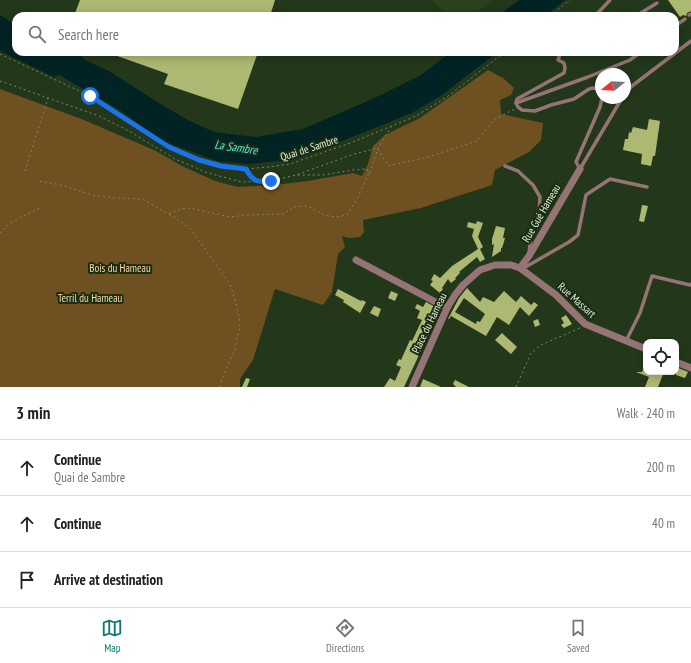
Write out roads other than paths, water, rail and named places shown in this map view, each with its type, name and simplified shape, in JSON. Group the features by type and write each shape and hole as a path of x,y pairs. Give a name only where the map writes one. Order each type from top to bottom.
{"street":[{"name":"Rue Gué Hameau","path":"521,269 580,169"},
{"path":"356,260 447,308"},
{"name":"Place du Hameau","path":"412,387 447,308 463,285 480,270 487,267 504,264 521,269"},
{"name":"Rue Massart","path":"521,269 556,295 585,324 643,348"},
{"path":"679,363 691,368"}],"lane":[{"path":"599,12 610,0"},
{"path":"642,12 657,3"},
{"path":"679,23 685,19"},
{"path":"679,49 691,40"},
{"path":"559,56 558,60 564,62 564,73 517,99 517,105 522,110 535,111 574,99 593,88 595,88"},
{"path":"517,105 630,60 636,56"},
{"path":"631,87 670,56"},
{"path":"601,104 576,162 580,169 618,104"},
{"path":"506,166 518,171 533,185 540,197 540,214 531,232 528,248 529,256"},
{"path":"521,269 569,242 578,235 586,195 610,179 647,187"},
{"path":"626,341 640,313 652,276 691,284"}],"water":[{"path":"519,0 565,0 550,12 503,12"},
{"name":"La Sambre","path":"0,15 12,22 12,56 82,56 85,60 109,71 188,120 214,132 256,137 303,129 379,96 421,75 446,56 493,56 439,97 412,113 291,160 247,164 217,161 163,141 121,111 59,75 54,77 0,51"}],"park label":[{"name":"Bois du Hameau","path":"120,268"},
{"name":"Terril du Hameau","path":"90,298"}]}
